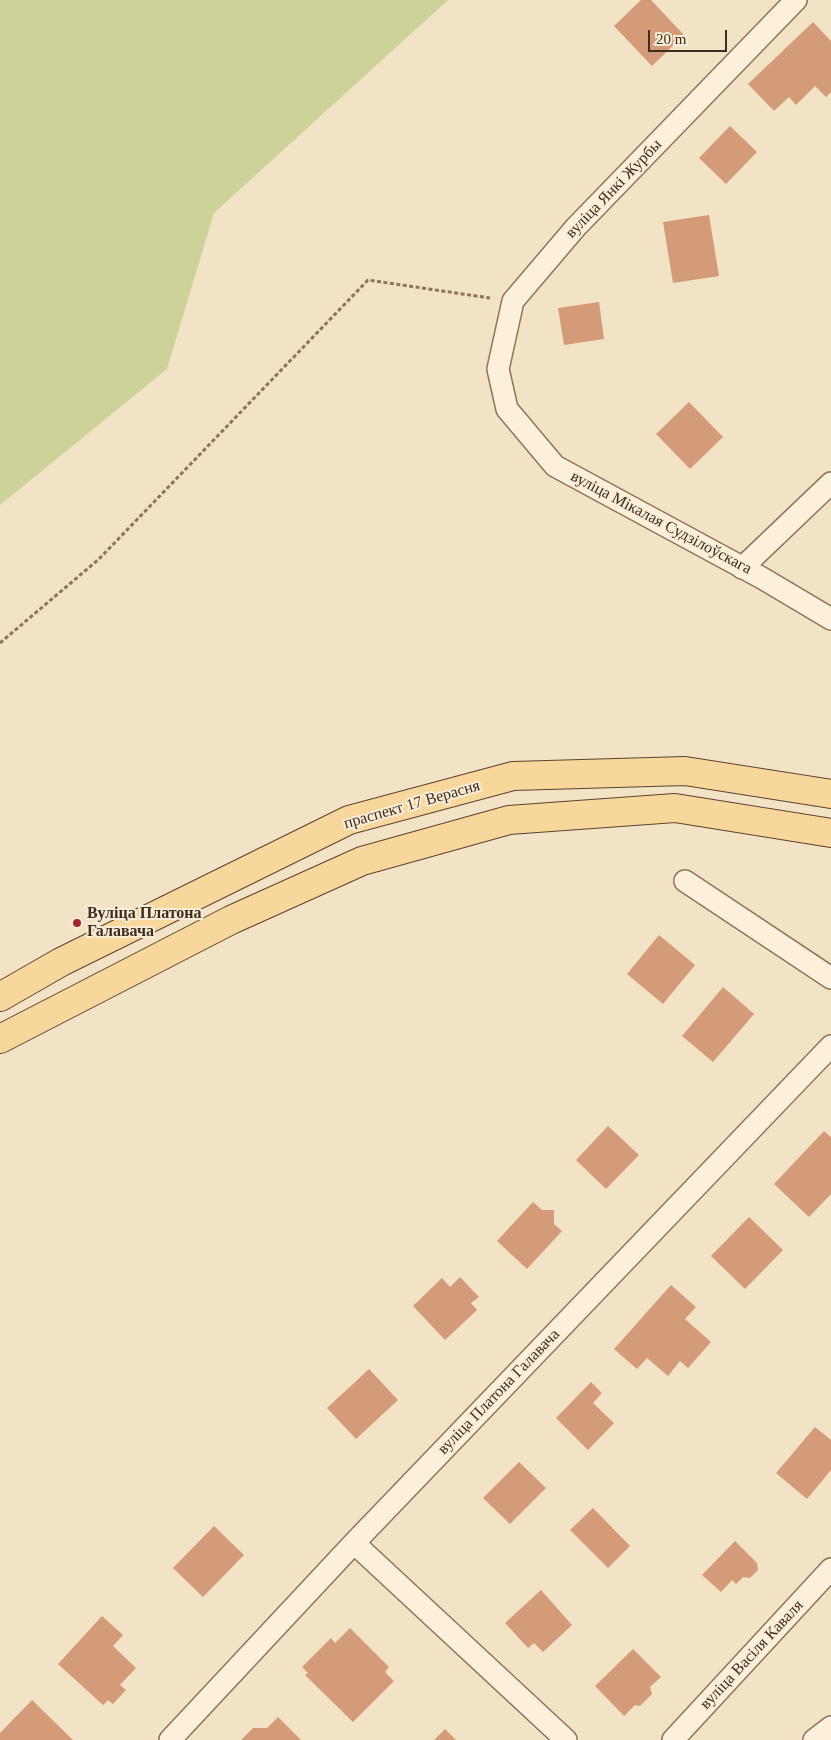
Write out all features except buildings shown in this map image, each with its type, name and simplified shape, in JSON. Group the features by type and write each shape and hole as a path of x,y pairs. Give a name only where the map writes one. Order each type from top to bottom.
{"main road":[{"name":"праспект 17 Верасня","path":"0,997 61,962 349,820 513,776 685,770 831,794"},
{"path":"0,1039 222,925 362,861 509,820 675,808 831,833"}],"street":[{"name":"вуліца Янкі Журбы","path":"507,409 498,369 513,302 576,227 796,0"},
{"name":"вуліца Мікалая Судзілоўскага","path":"507,409 555,466 831,619"},
{"path":"742,568 831,483"},
{"path":"685,881 831,978"},
{"name":"вуліца Платона Галавача","path":"170,1740 354,1543 831,1046"},
{"path":"354,1543 566,1740"},
{"name":"вуліца Васіля Каваля","path":"673,1740 831,1569"},
{"path":"814,1740 831,1727"}],"path":[{"path":"0,643 99,559 368,280 513,302"}],"green space":[{"path":"0,0 448,0 214,213 167,369 0,505"}],"place":[{"name":"Вуліца Платона Галавача","path":"77,923"}]}
